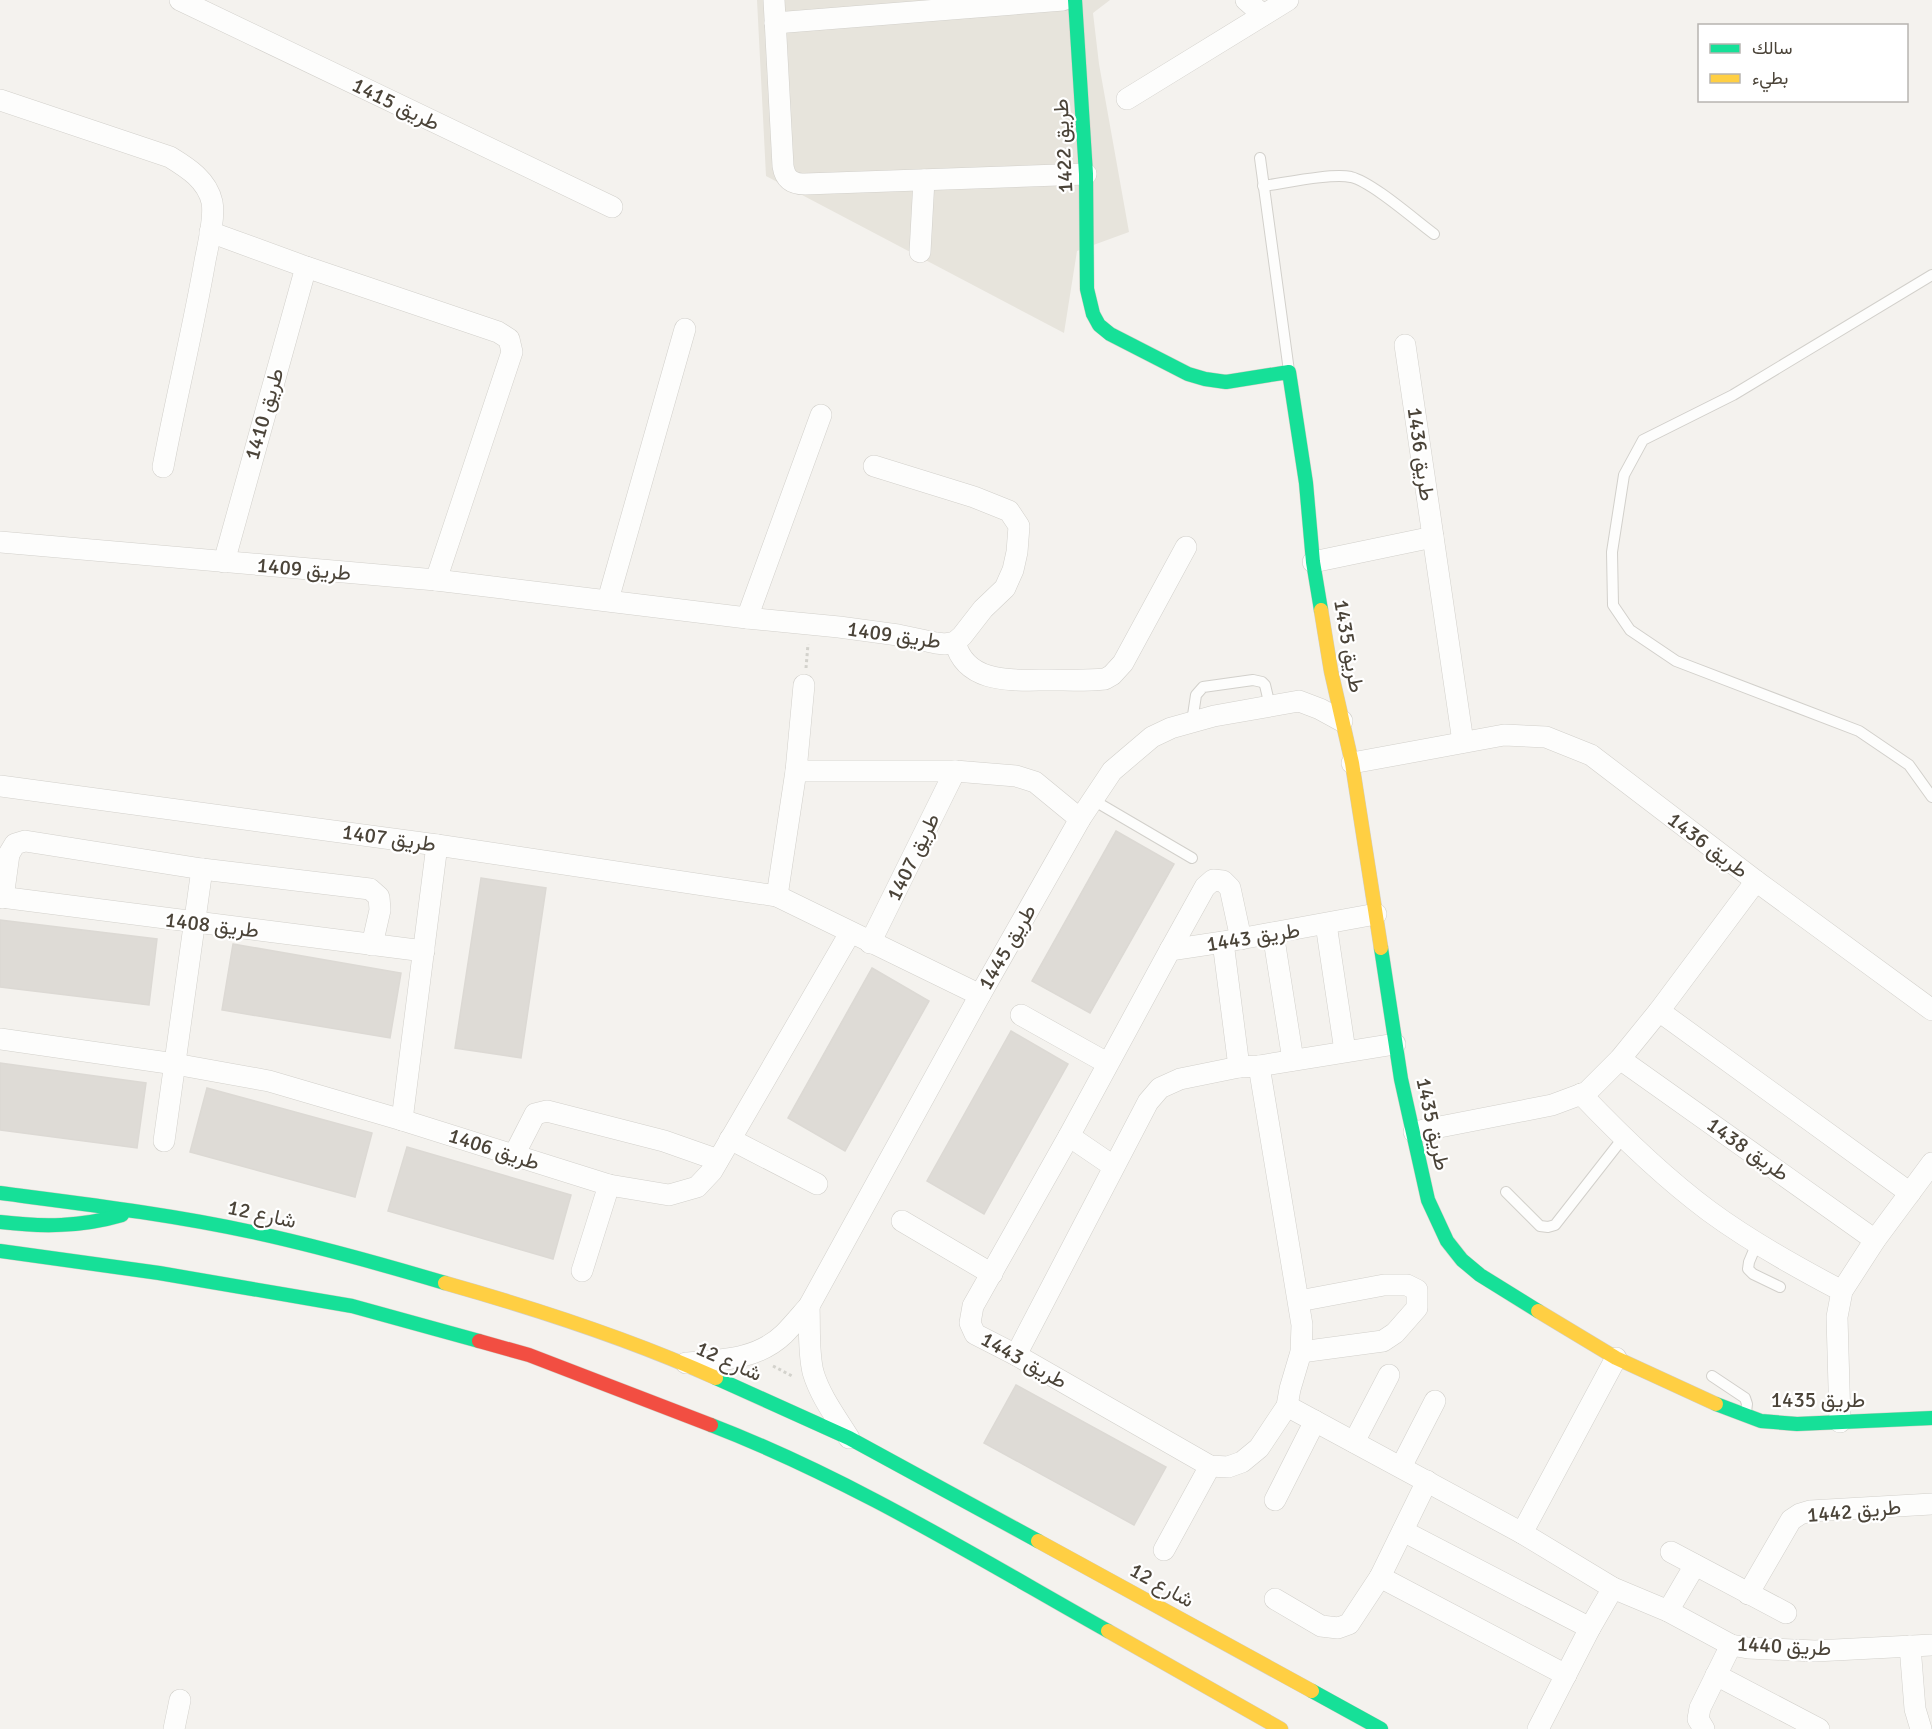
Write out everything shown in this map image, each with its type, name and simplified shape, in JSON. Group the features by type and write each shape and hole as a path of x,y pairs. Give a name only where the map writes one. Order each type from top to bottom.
{"street":[{"name":"طريق 1415","path":"180,0 612,207"},
{"path":"774,0 783,166 788,178 799,184 1086,174"},
{"path":"775,23 1063,0"},
{"name":"طريق 1422","path":"1075,0 1086,174 1087,289 1093,314 1099,325 1110,334 1188,374 1226,382 1289,372"},
{"path":"1246,0 1263,15"},
{"path":"1127,99 1287,0"},
{"path":"0,100 170,157 191,170 207,188 212,204 210,232 195,320 163,467"},
{"path":"920,252 924,180"},
{"path":"210,232 498,332 509,339 512,345 510,358 436,580"},
{"name":"طريق 1410","path":"224,562 306,267"},
{"path":"608,600 686,329"},
{"name":"طريق 1436","path":"1405,345 1463,742"},
{"name":"طريق 1435","path":"1289,372 1306,483 1313,562 1331,671 1352,763 1401,1078 1428,1200 1447,1241 1462,1260 1480,1275 1616,1358 1745,1415 1761,1420 1797,1424 1932,1418"},
{"path":"747,618 821,415"},
{"name":"طريق 1409","path":"0,542 436,580 898,635 936,643 955,642 983,609 1005,588 1013,570 1019,526 1009,511 974,497 874,466"},
{"path":"1313,562 1433,537"},
{"path":"955,642 957,651 968,666 992,678 1009,680 1105,679 1123,663 1186,547"},
{"name":"طريق 1445","path":"683,1363 750,1355 767,1347 783,1335 809,1306 980,995 1080,819 1112,771 1152,737 1171,728 1214,716 1299,701 1317,688 1331,671"},
{"path":"777,896 796,771 804,685"},
{"path":"1299,701 1320,708 1342,721"},
{"name":"طريق 1436","path":"1352,763 1504,735 1546,737 1591,755 1756,881 1932,1010"},
{"path":"796,771 955,771 1016,776 1035,782 1080,819"},
{"name":"طريق 1407","path":"870,943 955,771"},
{"name":"طريق 1407","path":"0,786 436,844 777,896 980,995"},
{"path":"1,898 9,854 15,844 25,842 202,869 370,889 379,897 380,910 372,945"},
{"path":"402,1120 436,844"},
{"path":"164,1141 202,869"},
{"path":"1164,1550 1210,1466 1228,1467 1242,1462 1259,1448 1287,1406 1301,1352 1302,1325 1299,1301 1249,1066 1232,940 1230,888 1222,881 1213,880 1205,887 1170,950"},
{"path":"1414,1132 1552,1105 1587,1092 1620,1059 1659,1011 1756,881"},
{"name":"طريق 1408","path":"1,898 424,951"},
{"name":"طريق 1443","path":"1210,1466 975,1334 970,1323 973,1306 1170,950 1376,914"},
{"path":"1326,924 1345,1051"},
{"name":"طريق 1406","path":"0,1039 175,1064 269,1081 609,1185 669,1195 697,1187 712,1171 850,933"},
{"path":"1273,933 1293,1060"},
{"path":"1659,1011 1910,1192"},
{"path":"1021,1015 1107,1063"},
{"path":"1016,1355 1113,1166 1148,1102 1160,1088 1180,1079 1249,1066 1395,1044"},
{"name":"طريق 1438","path":"1620,1059 1875,1240"},
{"path":"1581,1094 1623,1138 1665,1176 1710,1211 1757,1243 1842,1291"},
{"path":"514,1155 535,1114 547,1111 664,1141 718,1160"},
{"path":"1069,1136 1113,1166"},
{"path":"730,1138 817,1184"},
{"path":"1840,1422 1837,1317 1842,1291 1875,1240 1932,1163"},
{"path":"582,1271 609,1185"},
{"name":"شارع 12","path":"1,1193 136,1211 252,1232 382,1264 580,1326 683,1363 849,1438 1381,1729"},
{"path":"0,1222 56,1227 74,1226 136,1211"},
{"path":"903,1221 992,1274"},
{"path":"0,1251 159,1273 352,1306 529,1355 757,1443 860,1492 1281,1729"},
{"path":"1299,1301 1384,1285 1407,1285 1417,1290 1418,1299 1417,1308 1404,1324 1383,1341 1301,1352"},
{"name":"طريق 1445","path":"809,1306 810,1354 814,1372 820,1390 849,1438"},
{"path":"1522,1533 1616,1358"},
{"path":"1354,1442 1389,1375"},
{"path":"1401,1467 1436,1401"},
{"name":"طريق 1440","path":"1287,1406 1522,1533 1614,1588 1668,1611 1731,1645 1815,1651 1932,1645"},
{"path":"1275,1500 1315,1421"},
{"path":"1275,1599 1321,1626 1338,1628 1349,1624 1380,1577 1427,1481"},
{"name":"طريق 1442","path":"1748,1594 1791,1520 1800,1514 1810,1511 1932,1504"},
{"path":"1403,1531 1590,1628"},
{"path":"1671,1552 1786,1614"},
{"path":"1668,1611 1695,1565"},
{"path":"1380,1577 1566,1675"},
{"path":"1538,1729 1590,1628 1614,1588"},
{"path":"1704,1729 1698,1719 1700,1708 1731,1645"},
{"path":"1910,1646 1915,1709 1921,1729"},
{"path":"1716,1675 1819,1729"},
{"path":"174,1729 180,1700"}],"lane":[{"path":"1260,158 1289,372"},
{"path":"1263,186 1352,177 1367,184 1434,234"},
{"path":"1932,275 1733,395 1643,440 1624,475 1612,552 1613,605 1630,630 1676,661 1859,731 1909,765 1932,796"},
{"path":"1192,722 1196,695 1199,690 1208,686 1257,680 1265,685 1270,706"},
{"path":"1093,800 1192,858"},
{"path":"1506,1192 1540,1226 1555,1225 1623,1138"},
{"path":"1757,1243 1748,1269 1753,1274 1780,1287"},
{"path":"1712,1376 1745,1398 1747,1404 1745,1415"}],"path":[{"path":"804,685 810,625"},
{"path":"750,1355 820,1390"}],"shaded area":[{"path":"757,0 1110,0 1093,13 1099,64 1129,232 1077,251 1064,333 766,176"}],"building":[{"path":"1116,831 1174,864 1090,1013 1032,981"},
{"path":"481,878 546,888 521,1058 455,1048"},
{"path":"0,920 157,939 149,1005 0,987"},
{"path":"233,944 401,973 390,1038 222,1010"},
{"path":"872,968 929,1001 845,1151 788,1118"},
{"path":"1011,1031 1068,1064 984,1214 927,1181"},
{"path":"0,1063 146,1083 137,1148 0,1130"},
{"path":"207,1088 372,1133 355,1197 190,1152"},
{"path":"407,1147 571,1195 553,1259 388,1211"},
{"path":"1016,1385 1166,1467 1134,1525 984,1443"}],"traffic: fast":[{"path":"1075,0 1086,174 1087,289 1093,314 1099,325 1110,334 1188,374 1226,382 1289,372 1306,483 1313,562 1321,610"},
{"path":"1381,948 1401,1079 1428,1200 1447,1241 1462,1260 1480,1275 1538,1311"},
{"path":"0,1193 189,1220 276,1237 445,1283"},
{"path":"0,1222 61,1225 92,1222 122,1215"},
{"path":"0,1251 159,1273 352,1306 479,1341"},
{"path":"716,1378 849,1438 1038,1541"},
{"path":"1716,1404 1761,1421 1797,1424 1932,1418"},
{"path":"711,1425 763,1446 864,1495 1108,1631"},
{"path":"1312,1691 1381,1729"}],"traffic: slow":[{"path":"1321,610 1331,671 1352,763 1381,948"},
{"path":"445,1283 583,1326 650,1350 716,1378"},
{"path":"1538,1311 1616,1358 1716,1404"},
{"path":"1038,1541 1312,1691"},
{"path":"1108,1631 1281,1729"}],"traffic: jam":[{"path":"479,1341 529,1355 711,1425"}]}
